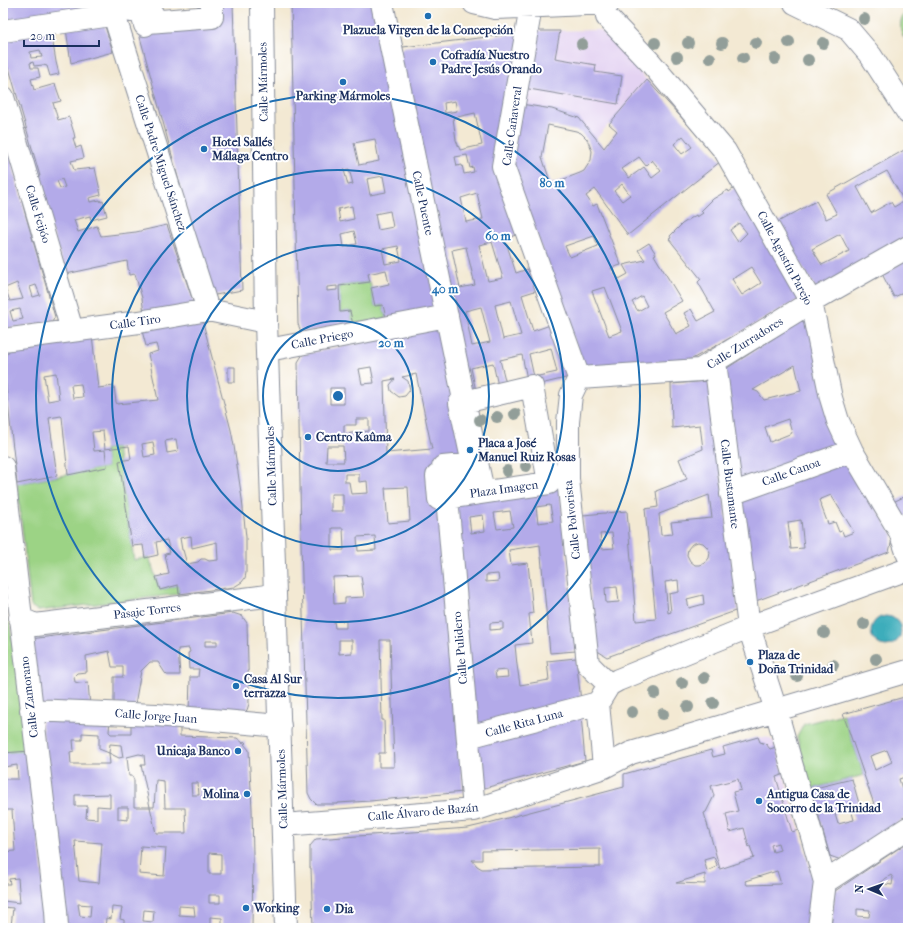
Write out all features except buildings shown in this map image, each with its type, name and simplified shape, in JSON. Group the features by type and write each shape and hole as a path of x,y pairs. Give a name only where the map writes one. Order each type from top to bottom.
{"street":[{"path":"3,31 111,15 107,10 102,8 126,3 131,11 150,10 152,13 143,18 145,25 148,22 212,17 212,3"},
{"name":"Calle Mármoles","path":"262,3 266,322 286,928"},
{"name":"Calle Puente","path":"382,3 464,402"},
{"path":"795,3 848,29 872,56 908,114"},
{"path":"476,4 495,8 531,7 608,10"},
{"name":"Calle Cañaveral","path":"531,7 503,166 579,378"},
{"name":"Calle Padre Miguel Sánchez","path":"107,10 116,22 208,310"},
{"name":"Calle Agustín Parejo","path":"608,10 725,151 811,302 831,398 838,421 852,451 900,532 908,555"},
{"name":"Calle Feijóo","path":"3,97 72,330"},
{"name":"Calle Zurradores","path":"579,378 700,370 811,302 908,247"},
{"name":"Calle Tiro","path":"3,340 139,322 208,310 266,322"},
{"name":"Calle Priego","path":"268,350 447,316"},
{"name":"Calle Bustamante","path":"715,362 749,627 776,710 826,882"},
{"name":"Calle Polvorista","path":"579,378 571,395 574,434 568,479 588,664 609,685"},
{"name":"Plaza Imagen","path":"532,386 549,483 439,499 437,476 444,475 443,467 473,464 460,403 464,402 532,386"},
{"name":"Calle Pulidero","path":"464,402 481,482 446,486 474,810"},
{"name":"Calle Canoa","path":"731,494 852,451"},
{"name":"Calle Zamorano","path":"3,467 9,575 20,614 57,928"},
{"path":"908,569 749,627 618,680 609,685 589,706 604,768 631,752 908,671"},
{"name":"Pasaje Torres","path":"20,614 35,625 275,595"},
{"name":"Calle Rita Luna","path":"468,737 589,706"},
{"name":"Calle Jorge Juan","path":"31,710 156,715 280,726"},
{"name":"Calle Álvaro de Bazán","path":"283,825 474,810 604,768"},
{"path":"819,928 826,882 908,828"}],"shaded area":[{"path":"600,30 647,80 596,139 578,118 521,104 533,31"},
{"name":"Antigua Casa de Socorro de la Trinidad","path":"758,737 770,738 775,743 803,843 720,869 704,813 706,812 714,796 711,786 706,788 698,754"}],"green space":[{"path":"908,9 908,42 902,34 900,26 902,17"},
{"path":"370,282 375,306 383,305 386,318 353,325 350,311 340,312 339,286"},
{"path":"117,448 134,560 149,557 160,590 178,585 179,594 38,611 31,606 17,484 107,467 105,449"},
{"path":"9,622 21,684 30,751 3,753 3,623"},
{"path":"843,714 864,775 811,789 797,737 804,724"}],"water":[{"path":"886,616 892,617 900,625 900,637 892,645 886,646 880,645 872,637 871,631 872,625 880,617"}],"place":[{"name":"Plazuela Virgen de la Concepción","path":"428,16"},
{"name":"Cofradía Nuestro Padre Jesús Orando","path":"433,62"},
{"name":"Parking Mármoles","path":"343,82"},
{"name":"Hotel Sallés Málaga Centro","path":"204,149"},
{"name":"Centro Kaûma","path":"308,437"},
{"name":"Placa a José Manuel Ruiz Rosas","path":"470,450"},
{"name":"Plaza de Doña Trinidad","path":"750,662"},
{"name":"Casa Al Sur terrazza","path":"236,686"},
{"name":"Unicaja Banco","path":"238,751"},
{"name":"Molina","path":"247,794"},
{"name":"Antigua Casa de Socorro de la Trinidad","path":"759,801"},
{"name":"Working","path":"246,908"},
{"name":"Dia","path":"327,909"}]}
